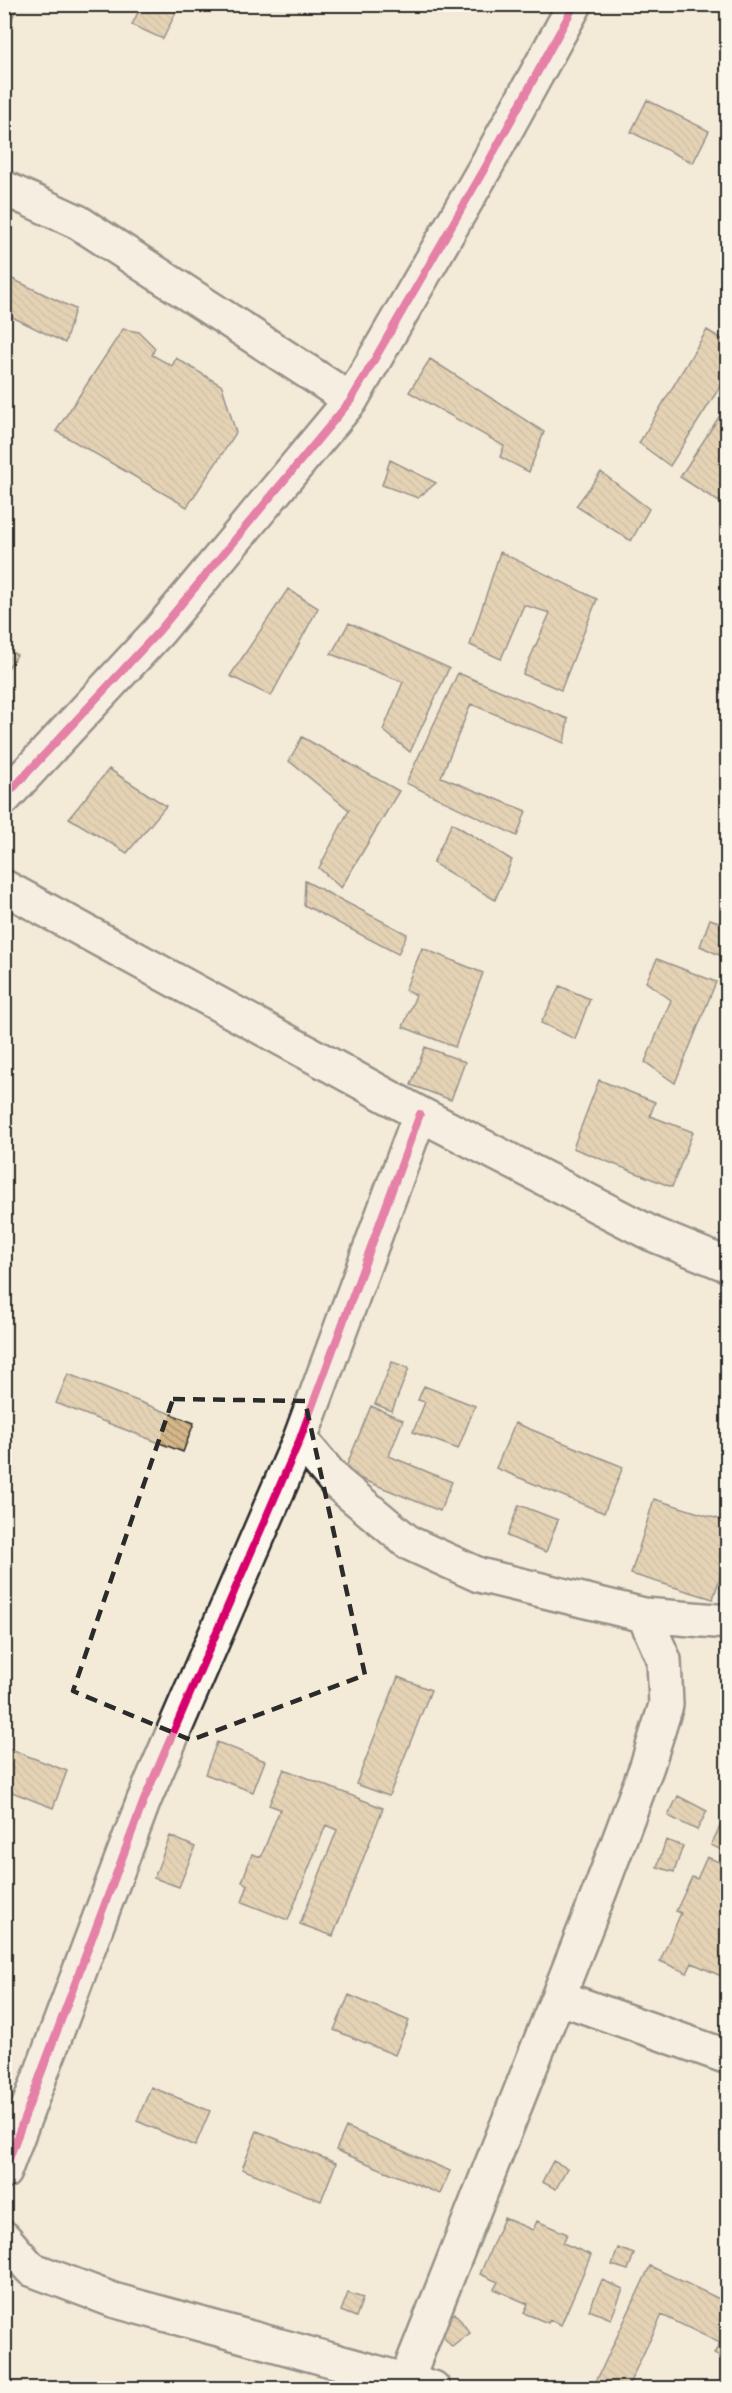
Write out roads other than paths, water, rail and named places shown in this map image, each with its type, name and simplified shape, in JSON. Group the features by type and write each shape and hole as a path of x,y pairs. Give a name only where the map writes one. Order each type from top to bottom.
{"street":[{"path":"4,798 159,631 351,400 485,168 575,4"},
{"path":"4,188 78,222 351,400"},
{"path":"4,887 420,1114 652,1234 728,1264"},
{"path":"4,2172 144,1800 300,1438 420,1114"},
{"path":"300,1438 336,1482 409,1543 479,1575 644,1616 728,1622"},
{"path":"4,2238 30,2269 113,2300 420,2385 558,1997 647,1766 666,1705 664,1660 644,1616"},
{"path":"558,1997 728,2057"}]}
